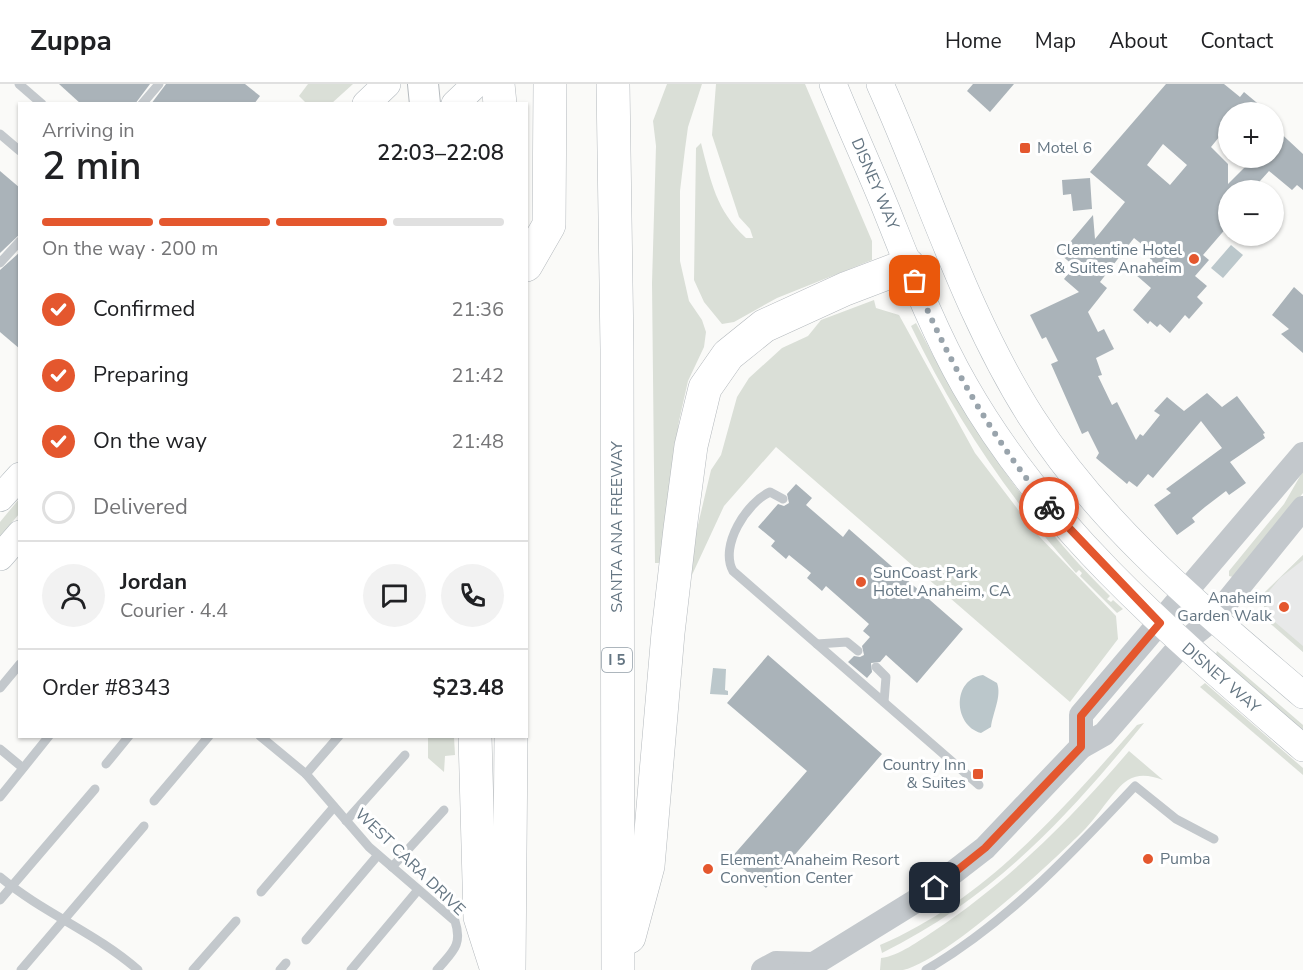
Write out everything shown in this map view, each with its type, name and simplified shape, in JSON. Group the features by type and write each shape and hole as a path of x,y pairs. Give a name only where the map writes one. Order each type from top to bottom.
{"highway":[{"path":"498,84 500,102"},
{"path":"528,262 549,225 550,84"},
{"name":"SANTA ANA FREEWAY","path":"614,89 619,970"},
{"path":"619,970 648,866 666,657 680,529 691,446 705,388 728,355 764,326 908,265"},
{"path":"475,738 480,917 496,970"},
{"path":"509,970 511,738"}],"main road":[{"path":"368,102 387,84"},
{"path":"423,84 425,102"},
{"path":"457,102 476,84"},
{"name":"DISNEY WAY","path":"833,84 940,339 966,388 1006,450 1063,524 1160,623 1303,748"},
{"path":"880,84 991,344 1033,419 1096,503 1129,540 1213,619 1303,695"},
{"path":"908,265 948,246"},
{"path":"0,498 18,478"},
{"path":"0,556 18,536"}],"street":[{"path":"1081,747 1081,716 1303,454"},
{"path":"763,970 776,963 811,968 879,926 951,876 1017,817 1081,747 1104,734 1182,644 1213,619 1303,508"}],"lane":[{"path":"19,84 40,102"},
{"path":"144,102 159,84"},
{"path":"0,134 18,149"},
{"path":"0,263 18,243"},
{"path":"783,499 770,492 754,502 732,540 728,563 733,570 979,785"},
{"path":"817,644 847,642 858,651"},
{"path":"0,687 18,666"},
{"path":"876,667 886,676 884,702"},
{"path":"0,797 47,738"},
{"path":"106,764 127,738"},
{"path":"154,801 207,738"},
{"name":"WEST CARA DRIVE","path":"262,738 306,774 378,855 454,921 459,935 456,948 437,970"},
{"path":"306,774 337,738"},
{"path":"0,749 23,768"},
{"path":"346,821 405,755"},
{"path":"926,970 1023,901 1135,786 1176,819 1214,839"},
{"path":"0,900 95,789"},
{"path":"261,892 334,807"},
{"path":"392,867 444,810"},
{"path":"21,970 144,826"},
{"path":"306,940 378,855"},
{"path":"0,877 11,887 115,950 138,970"},
{"path":"351,970 418,890"},
{"path":"193,970 236,921"}],"shaded area":[{"path":"308,84 353,84 333,102 305,102 299,96"},
{"path":"667,84 702,84 688,127 685,149 680,191 680,261 689,301 702,320 706,332 704,347 688,381 679,421 670,491 665,563 655,563 652,283 656,146 653,121"},
{"path":"716,84 805,84 872,241 872,260 777,298 734,322 722,324 704,302 694,280 696,148 701,143 721,206 746,238 753,238 750,229 739,217 712,135"},
{"path":"1230,246 1243,255 1223,278 1211,268"},
{"path":"874,300 876,308 899,315 975,453 1035,532 1116,616 1118,639 1070,702 776,447 724,506 692,575 687,571 711,470 721,455 737,397 749,378 782,348 808,336 821,320"},
{"path":"916,323 957,398 1026,501 1080,565 1110,596 1107,599 1111,602 1113,600 1123,609 1117,613 1080,576 1082,573 1079,570 1076,573 1051,545 1006,486 945,392 911,326"},
{"path":"1303,471 1303,493 1233,577 1229,576 1229,571 1284,504"},
{"path":"18,500 18,515 0,537 0,522"},
{"name":"Anaheim Garden Walk","path":"1303,555 1303,652 1265,619 1263,594"},
{"path":"1303,555 1303,560 1280,578 1265,596 1268,616 1303,646 1303,652 1265,619 1263,594"},
{"path":"1217,651 1303,725 1303,731 1216,654"},
{"path":"713,668 726,669 725,690 728,691 728,695 710,694"},
{"path":"983,675 997,683 998,693 991,727 981,733 965,721 960,702 961,693 966,685 973,678"},
{"path":"1205,683 1303,768 1303,775 1200,687"},
{"path":"1144,723 1057,823 1026,853 959,907 882,953 880,945 919,926 989,878 1051,820 1137,725"},
{"path":"428,738 454,738 455,755 445,756 444,772 428,758"},
{"path":"1129,751 1163,780 1141,776 1128,780 1071,843 971,930 922,963 903,970 880,970 881,958 902,951 934,931 962,912 1013,870 1062,825"}],"building":[{"path":"59,84 150,84 136,102 79,102"},
{"path":"166,84 245,84 260,96 256,102 152,102"},
{"path":"973,84 1014,84 990,112 967,91"},
{"path":"1166,84 1224,84 1240,97 1244,92 1256,102 1218,102 1218,138 1211,147 1218,154 1218,168 1228,168 1228,180 1218,180 1218,238 1203,255 1209,260 1195,276 1207,286 1197,297 1203,303 1189,319 1185,315 1170,333 1160,324 1157,327 1150,321 1148,324 1133,310 1151,288 1136,275 1154,254 1134,238 1100,282 1107,288 1088,312 1098,332 1104,329 1114,349 1096,358 1102,375 1098,376 1112,405 1117,402 1136,440 1140,434 1143,436 1160,415 1154,411 1167,397 1184,411 1207,393 1222,407 1237,396 1265,433 1263,434 1265,438 1230,462 1246,483 1229,495 1226,491 1192,518 1195,522 1177,535 1154,505 1171,493 1166,489 1222,448 1201,421 1153,478 1148,474 1137,487 1129,481 1127,484 1096,458 1099,453 1088,431 1082,434 1051,364 1058,361 1046,337 1042,339 1030,315 1079,292 1064,279 1074,266 1060,254 1093,215 1095,239 1125,202 1090,172","holes":["1163,144 1187,165 1170,185 1147,165"]},
{"path":"1284,136 1303,154 1303,190 1297,185 1292,190 1284,183 1284,180 1280,180 1269,171 1261,180 1232,180 1244,168 1284,168"},
{"path":"0,171 18,186 18,236 0,253"},
{"path":"1090,178 1092,209 1073,211 1071,194 1063,195 1062,180"},
{"path":"18,254 18,347 0,332 0,270"},
{"path":"1294,287 1303,295 1303,353 1281,334 1289,329 1272,315"},
{"name":"SunCoast Park Hotel Anaheim, CA","path":"796,484 812,498 806,505 843,537 849,529 963,629 917,683 886,655 880,662 871,663 872,672 867,678 848,662 854,656 864,655 862,646 870,637 863,631 869,624 826,586 822,591 807,578 811,573 789,555 786,559 771,546 775,541 758,527 778,504 784,506 789,503 787,494"},
{"path":"768,655 882,754 766,888 731,858 807,771 727,703"}],"way so far":[{"path":"915,281 940,339 966,388 1003,445 1049,507"}],"place":[{"name":"Motel 6","path":"1025,148"},
{"name":"Clementine Hotel & Suites Anaheim","path":"1194,259"},
{"name":"SunCoast Park Hotel Anaheim, CA","path":"861,582"},
{"name":"Anaheim Garden Walk","path":"1284,607"},
{"name":"Country Inn & Suites","path":"978,774"},
{"name":"Pumba","path":"1148,859"},
{"name":"Element Anaheim Resort Convention Center","path":"708,869"}],"route":[{"path":"935,888 985,848 1046,787 1081,747 1081,716 1160,623 1097,560 1049,507"}]}
